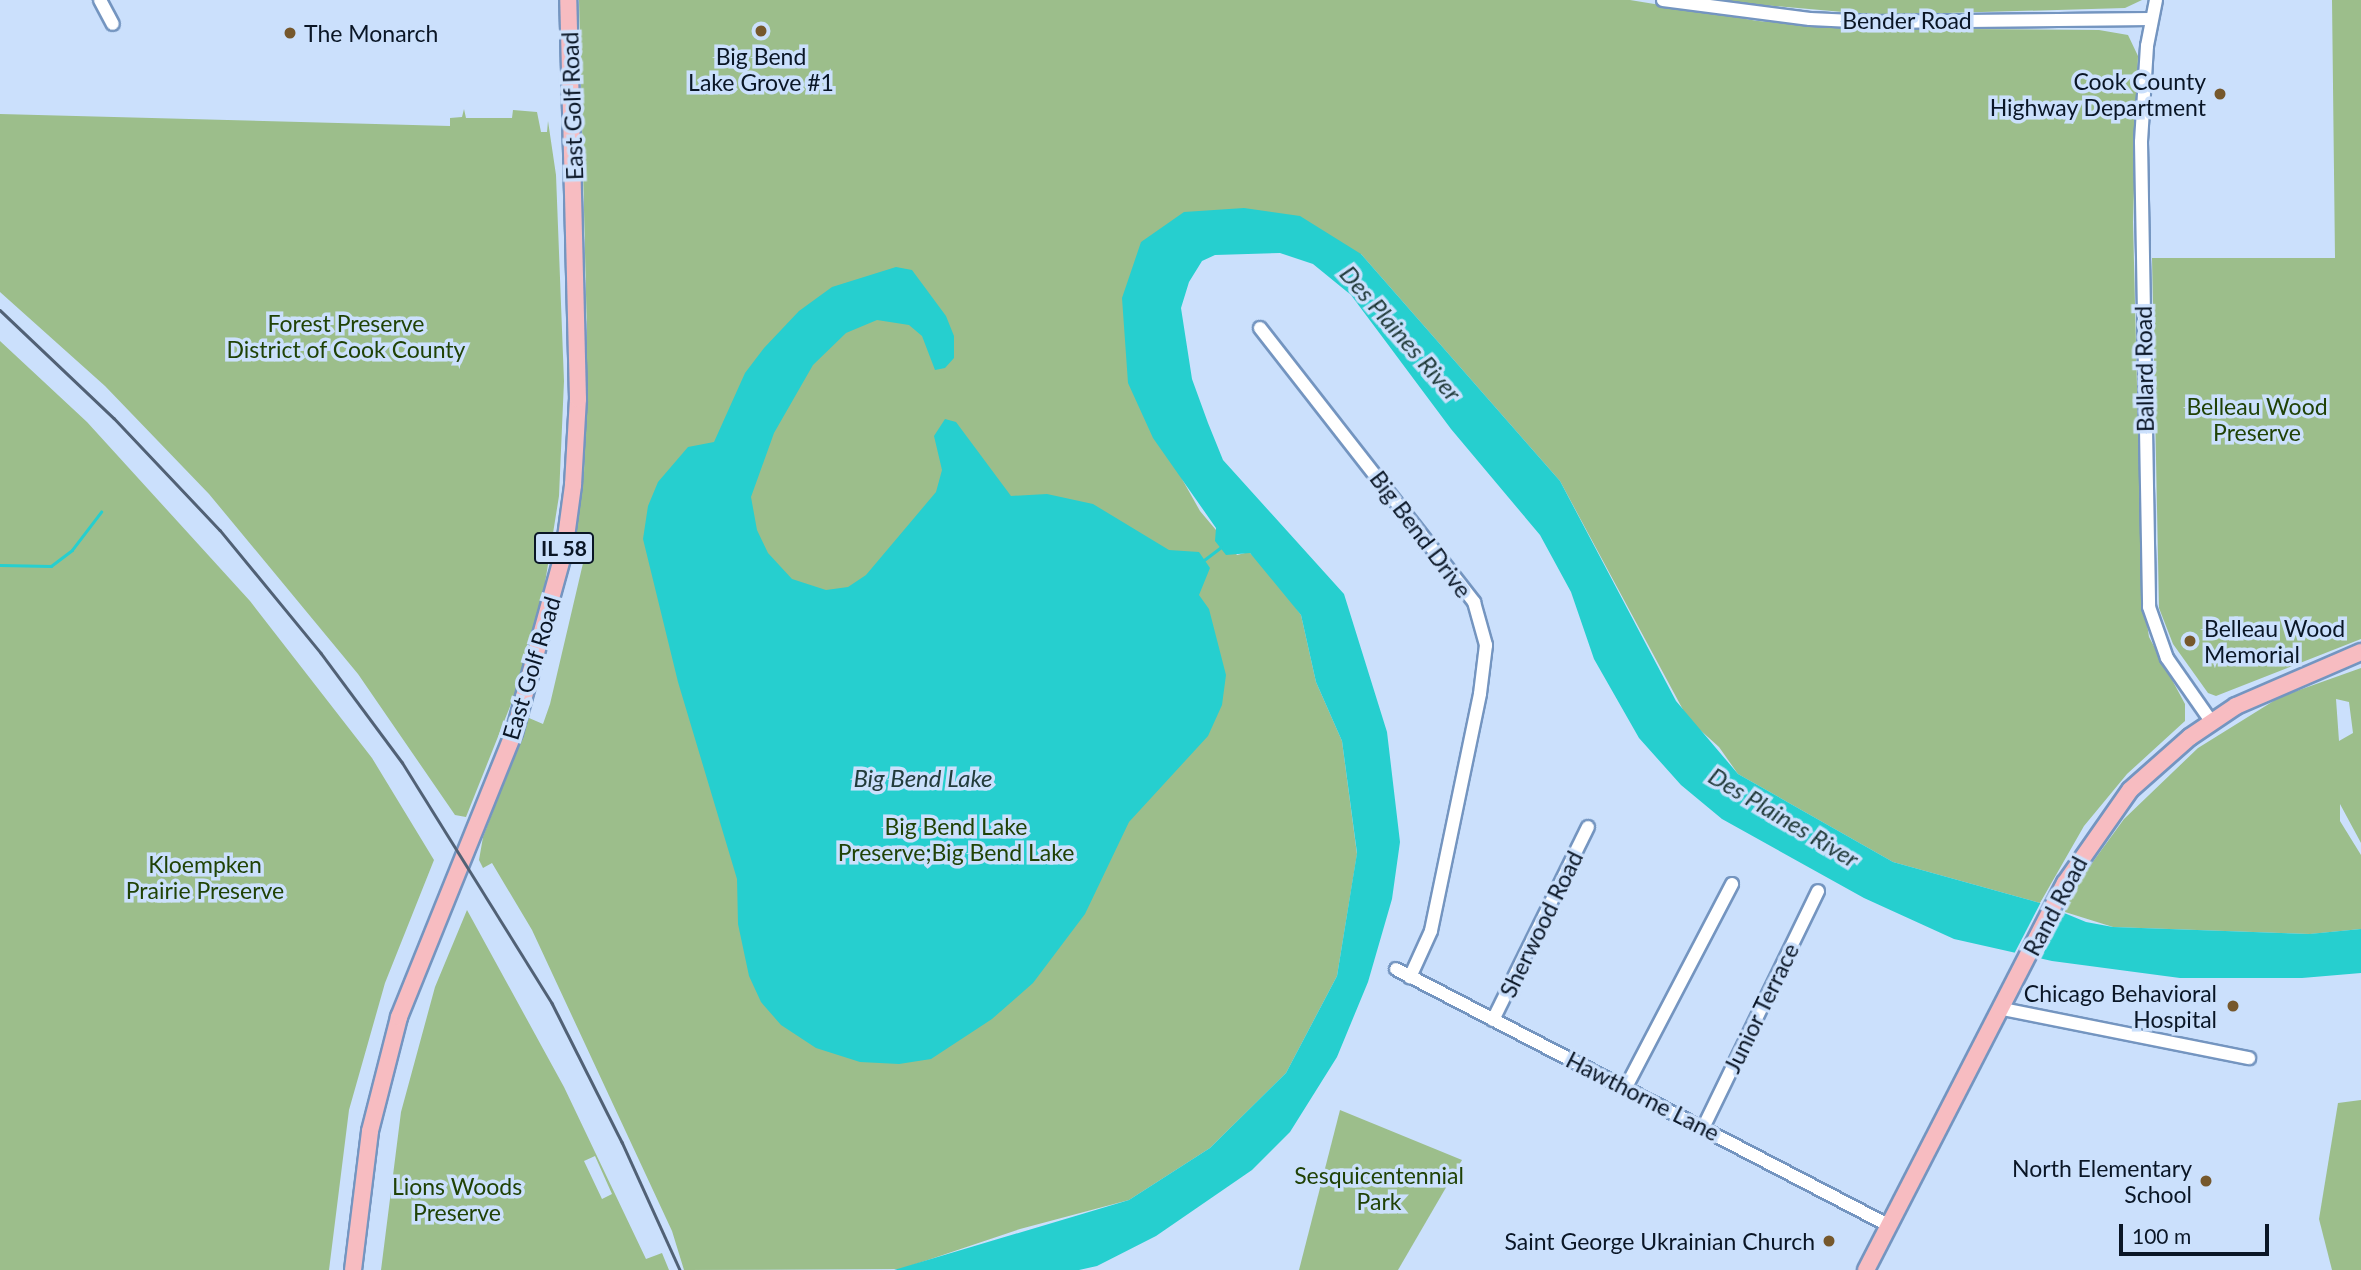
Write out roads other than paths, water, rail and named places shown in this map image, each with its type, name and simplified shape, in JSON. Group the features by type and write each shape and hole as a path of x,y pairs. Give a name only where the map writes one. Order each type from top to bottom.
{"main road":[{"name":"East Golf Road","path":"353,1270 370,1131 399,1017 514,733 564,552 573,485 578,399 568,0"},
{"name":"Rand Road","path":"1866,1270 2003,1009 2057,899 2087,846 2130,790 2211,721 2261,694 2361,652"}],"street":[{"path":"100,0 113,24"},
{"name":"Bender Road","path":"1663,0 1836,20 2151,19"},
{"name":"Ballard Road","path":"2156,0 2151,19 2141,142 2149,607 2167,658 2211,721"},
{"name":"Big Bend Drive","path":"1260,328 1474,602 1486,645 1480,694 1430,931 1410,977"},
{"name":"Sherwood Road","path":"1493,1020 1588,827"},
{"path":"1626,1087 1732,884"},
{"name":"Junior Terrace","path":"1704,1126 1818,891"},
{"name":"Hawthorne Lane","path":"1396,969 1704,1126 1888,1225"},
{"path":"2003,1009 2249,1058"}],"water":[{"name":"Des Plaines River","path":"1244,208 1300,216 1361,254 1560,481 1676,701 1738,774 1893,862 2040,903 2086,922 2113,927 2309,934 2361,929 2361,973 2302,978 2180,978 2052,961 1954,939 1864,898 1722,819 1681,785 1639,738 1594,659 1571,592 1540,535 1451,429 1351,295 1313,264 1280,253 1215,255 1202,261 1189,282 1181,308 1192,379 1223,460 1344,594 1387,732 1400,842 1392,899 1368,982 1337,1057 1290,1132 1252,1170 1156,1236 1097,1266 1079,1270 894,1270 1129,1200 1210,1148 1286,1073 1337,976 1357,853 1342,741 1316,682 1301,615 1250,553 1226,555 1215,541 1216,528 1153,438 1128,383 1122,298 1141,242 1184,212"},
{"name":"Big Bend Lake","path":"896,267 912,270 946,316 954,336 954,358 945,368 935,370 922,336 909,325 877,320 846,333 813,365 774,433 751,497 757,530 768,553 792,579 826,590 848,587 866,575 936,492 942,470 934,436 945,419 956,422 1011,496 1047,494 1093,504 1169,550 1199,552 1210,568 1199,595 1209,609 1226,675 1222,705 1208,736 1129,822 1085,914 1033,983 992,1019 931,1059 899,1064 860,1062 816,1048 781,1025 761,1002 749,976 738,924 737,879 678,682 643,539 648,506 658,482 688,447 714,442 745,373 764,348 799,311 832,287"}],"waterway":[{"path":"0,565 51,566 72,550 101,512"},
{"path":"1204,560 1221,547"}],"railway":[{"path":"0,310 114,418 220,530 321,653 402,762 552,1003 622,1142 680,1270"}],"place":[{"name":"Big Bend Lake Grove #1","path":"761,31"},
{"name":"The Monarch","path":"290,33"},
{"name":"Cook County Highway Department","path":"2220,94"},
{"name":"Belleau Wood Memorial","path":"2190,641"},
{"name":"Chicago Behavioral Hospital","path":"2233,1006"},
{"name":"North Elementary School","path":"2206,1181"},
{"name":"Saint George Ukrainian Church","path":"1829,1241"}],"park label":[{"name":"Forest Preserve District of Cook County","path":"346,336"},
{"name":"Belleau Wood Preserve","path":"2257,419"},
{"name":"Big Bend Lake Preserve;Big Bend Lake","path":"956,839"},
{"name":"Kloempken Prairie Preserve","path":"205,877"},
{"name":"Sesquicentennial Park","path":"1379,1188"},
{"name":"Lions Woods Preserve","path":"457,1199"}]}
